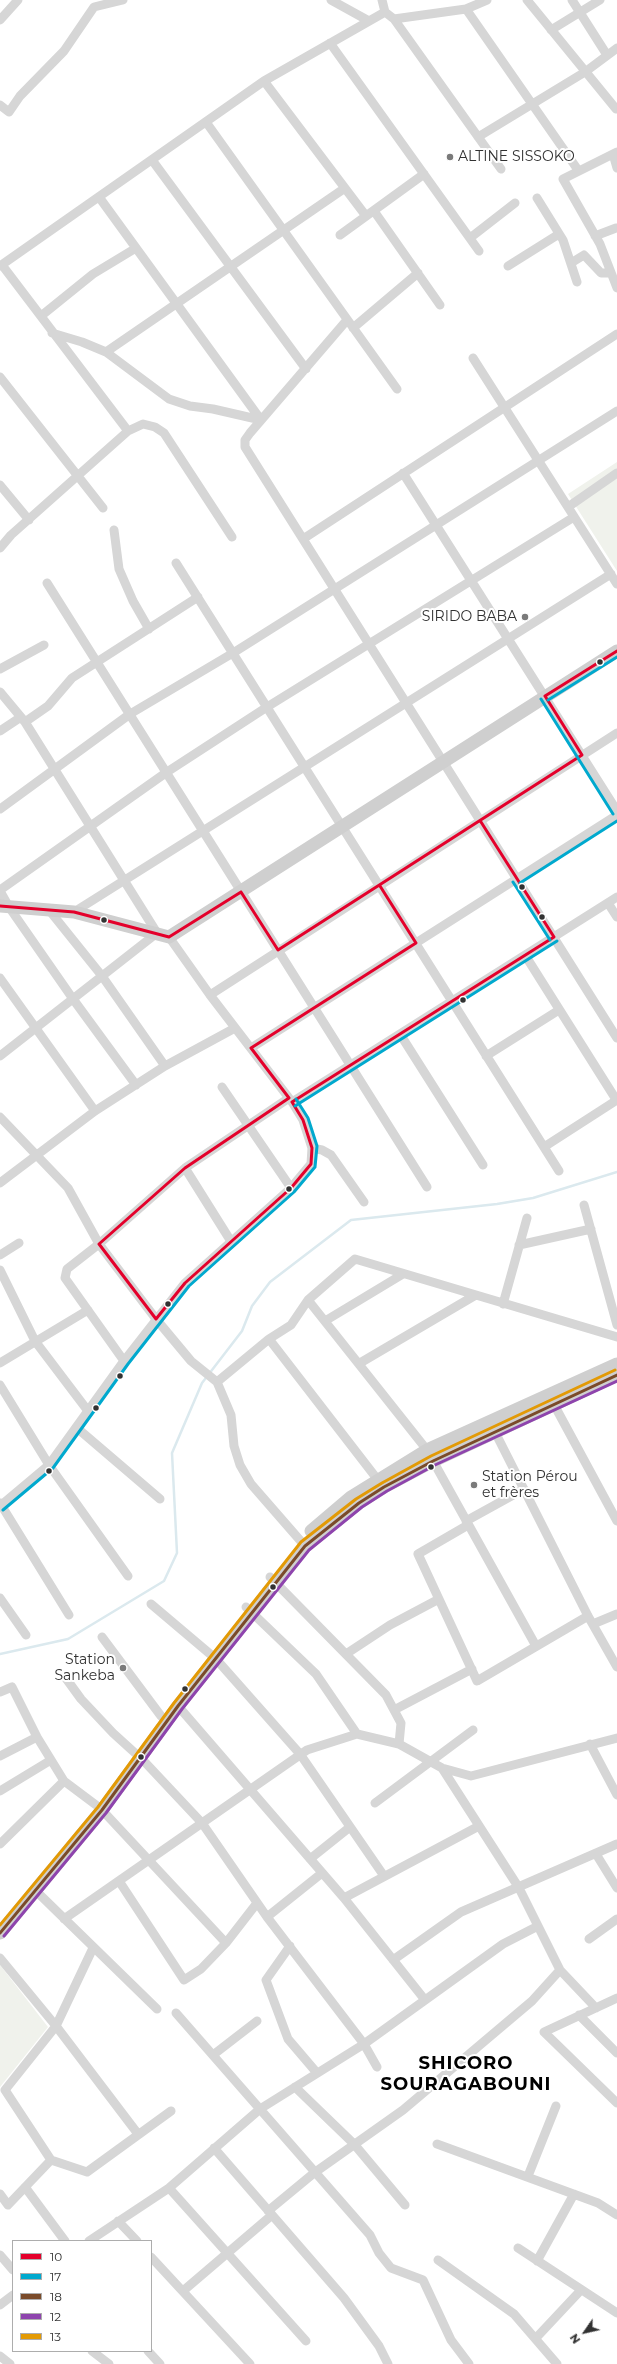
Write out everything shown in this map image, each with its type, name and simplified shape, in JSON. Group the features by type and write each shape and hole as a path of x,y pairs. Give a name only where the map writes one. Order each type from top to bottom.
{"main road":[{"path":"4,906 74,912 163,935 241,892 342,825 617,651"},
{"path":"138,1755 161,1716 212,1656 303,1543 359,1503 381,1483 430,1456 552,1400 614,1374"},
{"path":"430,1456 494,1432 552,1400"},
{"path":"0,1933 36,1891 138,1755 178,1706 212,1656"},
{"path":"0,1920 99,1807"}],"street":[{"path":"0,20 18,0"},
{"path":"0,105 9,112 20,96 64,51 94,7 123,0"},
{"path":"331,0 369,21"},
{"path":"382,0 385,12 394,19 501,170"},
{"path":"394,19 466,8 487,0"},
{"path":"527,0 585,72 616,109 617,108"},
{"path":"572,0 607,56"},
{"path":"551,30 600,0"},
{"path":"466,8 578,170"},
{"path":"128,431 52,333 41,316 1,266 264,81 385,12"},
{"path":"330,43 479,251"},
{"path":"478,137 585,72 617,48"},
{"path":"264,81 345,188 370,213 418,273 440,305"},
{"path":"206,122 397,389"},
{"path":"617,168 615,153 562,179 595,236 617,288"},
{"path":"152,160 306,369"},
{"path":"340,236 424,174"},
{"path":"106,352 345,188"},
{"path":"99,197 261,420"},
{"path":"537,198 559,234 577,282"},
{"path":"470,238 515,203"},
{"path":"595,236 616,228"},
{"path":"508,266 559,234"},
{"path":"41,316 93,274 136,248"},
{"path":"571,263 584,255 601,273 611,273"},
{"path":"418,273 350,324 306,369 261,420 245,440 244,447 617,1038"},
{"path":"52,333 82,342 106,352 168,399 190,406 261,420"},
{"path":"303,539 617,334"},
{"path":"473,358 617,584"},
{"path":"0,377 103,508"},
{"path":"0,809 54,768 130,714 233,653 617,411"},
{"path":"0,548 11,536 128,431 143,424 155,427 164,433 232,537"},
{"path":"403,473 617,811"},
{"path":"568,507 617,473"},
{"path":"0,485 29,520"},
{"path":"136,1084 4,906 0,890 167,772 267,706 574,517"},
{"path":"114,530 119,569 133,601 149,628"},
{"path":"176,563 560,1171"},
{"path":"74,912 611,574"},
{"path":"47,583 427,1187"},
{"path":"0,731 48,706 72,678 198,597"},
{"path":"0,668 44,645"},
{"path":"0,692 23,719 92,826 124,881 163,935 291,1100 303,1120 312,1148 311,1164 291,1188 232,1243 185,1283 124,1361 49,1465 1,1504 69,1614"},
{"path":"210,995 278,950 481,822 617,733"},
{"path":"251,1048 617,815"},
{"path":"124,1361 65,1278 65,1274 74,1263 99,1244 185,1168 248,1126 351,1065 617,897"},
{"path":"608,903 617,917"},
{"path":"49,910 102,976 165,1066"},
{"path":"0,1056 102,976 163,935"},
{"path":"525,955 617,1100 544,1147"},
{"path":"0,978 95,1111"},
{"path":"486,1056 559,1010"},
{"path":"2,1179 95,1111 136,1084 165,1066 235,1028"},
{"path":"400,1034 483,1165"},
{"path":"222,1087 291,1188"},
{"path":"0,1117 68,1188 99,1244 156,1319 191,1361 217,1382 231,1415 234,1446 240,1465 251,1484 303,1543"},
{"path":"312,1148 322,1150 331,1155 364,1202"},
{"path":"185,1168 232,1243"},
{"path":"584,1205 617,1325"},
{"path":"503,1304 526,1218"},
{"path":"519,1245 590,1229"},
{"path":"0,1256 19,1243"},
{"path":"217,1382 269,1339 291,1325 308,1300 355,1259 474,1296 617,1337"},
{"path":"0,1270 35,1341 88,1411"},
{"path":"325,1322 403,1274"},
{"path":"360,1363 474,1296"},
{"path":"308,1300 360,1363 430,1456 536,1646"},
{"path":"0,1363 88,1310"},
{"path":"269,1339 381,1483"},
{"path":"0,1386 49,1465 128,1576"},
{"path":"552,1400 617,1521"},
{"path":"77,1428 160,1499"},
{"path":"494,1432 591,1620 617,1667"},
{"path":"524,1489 418,1554 477,1681 536,1646 591,1620 617,1614"},
{"path":"273,1580 386,1695 401,1723 399,1744"},
{"path":"0,1598 26,1635"},
{"path":"346,1654 390,1625 439,1598"},
{"path":"151,1604 212,1656 300,1754 384,1876"},
{"path":"249,1610 316,1674 357,1734"},
{"path":"102,1637 161,1716"},
{"path":"394,1710 472,1669"},
{"path":"65,1677 112,1733 138,1755 202,1823 257,1903 364,2044 377,2067"},
{"path":"0,1692 12,1687 37,1738 64,1781 99,1807 150,1859 226,1942"},
{"path":"178,1706 344,1898 425,2000"},
{"path":"375,1803 474,1730"},
{"path":"64,1919 307,1750 357,1734 399,1744 442,1768 471,1776 617,1738"},
{"path":"0,1756 37,1738"},
{"path":"590,1744 617,1795"},
{"path":"0,1792 51,1760"},
{"path":"442,1768 519,1888 560,1970 596,2008"},
{"path":"0,1844 64,1781"},
{"path":"344,1898 479,1826"},
{"path":"310,1859 350,1827"},
{"path":"393,1960 461,1912 617,1844"},
{"path":"596,1854 617,1888"},
{"path":"267,1916 322,1873"},
{"path":"119,1881 184,1980 201,1969 226,1942 257,1903"},
{"path":"36,1891 156,2009"},
{"path":"589,1939 617,1919"},
{"path":"90,2240 169,2188 260,2109 364,2044 503,1944 538,1926"},
{"path":"290,1946 266,1980 288,2039 317,2073"},
{"path":"93,1948 56,2026 5,2090 50,2160 87,2172 171,2111"},
{"path":"0,1958 56,2026 138,2134"},
{"path":"183,2292 228,2253 314,2173 403,2110 532,2001 560,1970"},
{"path":"617,1998 544,2032 617,2103"},
{"path":"176,2013 314,2173 370,2235 379,2253 391,2268 423,2280 451,2340 468,2364"},
{"path":"579,2016 617,2053"},
{"path":"213,2055 257,2020"},
{"path":"295,2087 354,2144 405,2205"},
{"path":"528,2176 556,2106"},
{"path":"437,2144 528,2176 598,2203 617,2214"},
{"path":"214,2148 344,2298 379,2346 388,2364"},
{"path":"2,2200 8,2205 50,2160"},
{"path":"25,2187 64,2240"},
{"path":"169,2188 306,2341"},
{"path":"537,2261 574,2194"},
{"path":"118,2221 136,2240"},
{"path":"518,2248 581,2290 616,2309"},
{"path":"0,2255 12,2269"},
{"path":"152,2258 250,2364"},
{"path":"438,2260 514,2314 556,2363"},
{"path":"536,2338 581,2290"},
{"path":"0,2305 12,2297"},
{"path":"93,2352 109,2364"},
{"path":"149,2352 160,2364"},
{"path":"0,2356 10,2364"}],"shaded area":[{"path":"617,462 617,571 568,494"},
{"path":"0,1965 48,2027 0,2087"}],"waterway":[{"path":"0,1654 68,1639 164,1581 177,1553 172,1453 202,1383 242,1331 252,1306 270,1282 351,1220 497,1204 533,1198 617,1172"}],"transit line":[{"name":"10","path":"545,696 617,651"},
{"name":"17","path":"548,700 617,657"},
{"name":"10","path":"545,696 582,755"},
{"name":"17","path":"541,699 613,814"},
{"name":"10","path":"278,950 582,755"},
{"name":"17","path":"520,883 617,821"},
{"name":"10","path":"380,886 416,943 251,1048 289,1098 185,1168 99,1244 156,1319 185,1283 291,1188 311,1164 312,1148 303,1120 292,1102 554,937 481,822"},
{"name":"17","path":"513,882 550,940"},
{"name":"10","path":"241,892 278,950"},
{"name":"10","path":"0,906 74,912 169,937 241,892"},
{"name":"17","path":"295,1106 557,941"},
{"name":"17","path":"3,1510 53,1468 128,1364 189,1286 294,1192 315,1167 317,1146 308,1118 296,1099"},
{"name":"13","path":"0,1925 98,1807 174,1703 301,1542 356,1499 431,1456 615,1370"},
{"name":"18","path":"0,1933 102,1810 178,1706 305,1546 359,1503 384,1487 433,1461 617,1375"},
{"name":"12","path":"4,1936 106,1813 182,1709 309,1550 362,1507 387,1491 435,1465 617,1381"}],"place":[{"name":"ALTINE SISSOKO","path":"450,157"},
{"name":"SIRIDO BABA","path":"525,617"},
{"name":"Station Pérou et frères","path":"474,1485"},
{"name":"Station Sankeba","path":"123,1668"}],"district":[{"name":"SHICORO SOURAGABOUNI","path":"466,2074"}]}
